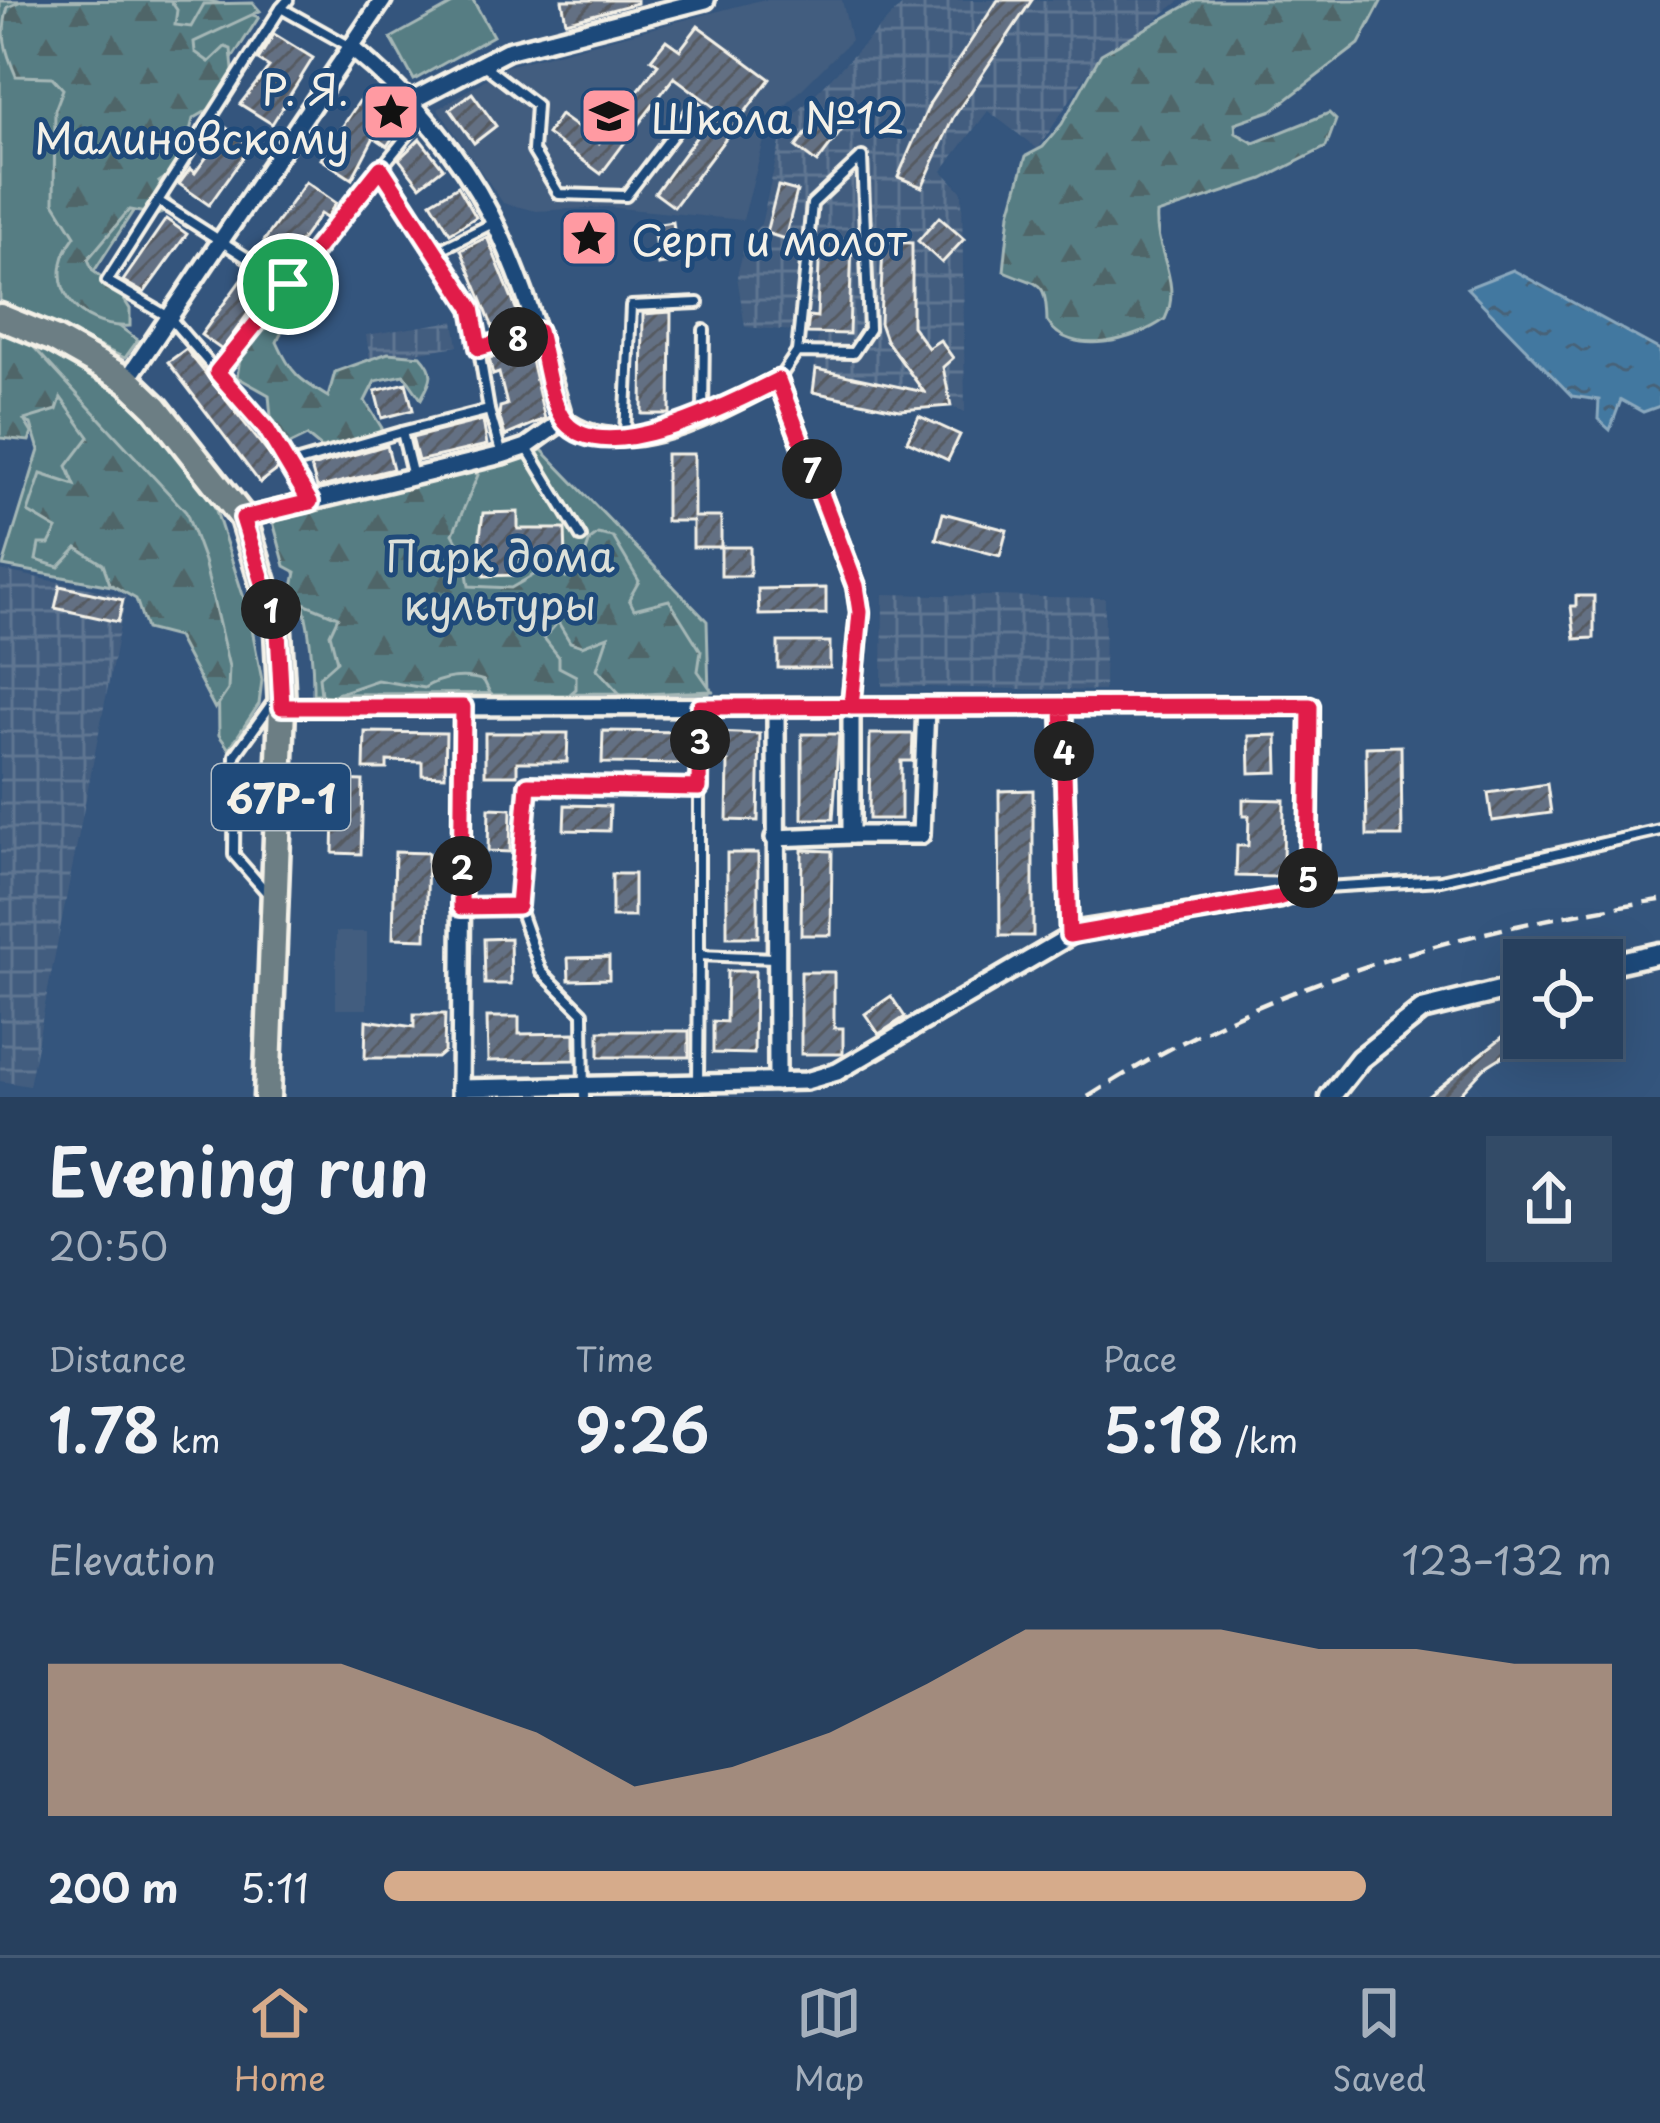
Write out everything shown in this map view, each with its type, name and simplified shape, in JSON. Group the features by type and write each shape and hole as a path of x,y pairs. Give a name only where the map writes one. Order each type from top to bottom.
{"main road":[{"name":"67Р-1","path":"0,317 54,338 127,380 156,408 243,518 278,631 282,699 267,1097"}],"street":[{"path":"127,380 383,0"},
{"path":"410,102 480,62 706,0"},
{"path":"350,47 424,116 487,200 538,331 563,420 580,432 625,435 703,416 778,380 856,586 860,612 851,707 851,835"},
{"path":"243,518 502,455 526,447 563,420"},
{"path":"282,699 463,707 1310,706 1308,888 1278,898 1069,935 837,1072 777,1090 698,1084 585,1092 460,1093 463,707"},
{"path":"774,838 921,835 926,706"},
{"path":"1062,706 1069,935"},
{"path":"776,707 777,1090"},
{"path":"1623,962 1660,953"},
{"path":"1330,1097 1360,1059 1422,1010 1503,990"}],"lane":[{"path":"310,502 266,428 170,317 107,281 284,4 350,47"},
{"path":"480,62 536,105 533,151 559,194 626,196 695,106"},
{"path":"217,372 424,116"},
{"path":"778,380 797,352 812,204 862,158 869,328 853,353 797,352"},
{"path":"381,168 472,308 489,410 502,455"},
{"path":"158,201 288,284"},
{"path":"435,251 496,222"},
{"path":"625,435 631,306 698,303"},
{"path":"703,416 704,330"},
{"path":"479,348 538,331"},
{"path":"288,465 489,410"},
{"path":"402,432 413,477"},
{"path":"526,447 581,536"},
{"path":"276,904 234,855 235,755 282,699"},
{"path":"698,1084 700,707"},
{"path":"585,1092 584,1013 542,971 518,906 528,785 699,788"},
{"path":"1308,888 1441,880 1660,830"},
{"path":"461,907 518,906"},
{"path":"699,955 776,958"}],"shaded area":[{"name":"Школа №12","path":"761,0 842,0 851,40 769,122 743,220 608,207 536,211 503,203 438,109 507,66"},
{"path":"907,0 1181,0 1089,71 1038,149 988,111 942,171 962,192 965,412 951,406 900,410 813,392 818,333 745,327 737,276 746,240 761,224 784,126"},
{"path":"454,321 458,346 370,360 366,335"},
{"path":"0,570 126,596 29,1086 0,1081"},
{"path":"883,594 1105,598 1104,691 882,686"},
{"path":"336,932 367,932 367,1009 336,1009"}],"green space":[{"path":"170,0 177,10 175,25 191,27 204,4 253,3 260,11 194,42 195,52 209,62 225,47 231,49 234,80 215,106 193,119 181,167 159,182 175,208 157,215 129,210 88,259 93,271 116,287 130,309 130,326 111,325 80,312 63,286 61,270 75,236 54,202 55,110 63,89 52,77 16,76 4,26 8,7 22,1"},
{"path":"209,0 259,17 78,296 138,340 125,358 0,301 0,1"},
{"path":"460,0 473,0 493,36 414,80 391,38"},
{"path":"1196,0 1382,0 1359,44 1273,110 1235,123 1236,133 1254,143 1329,113 1336,120 1326,147 1263,179 1157,214 1171,292 1165,319 1121,339 1071,340 1047,321 1039,286 1004,271 1010,213 1026,156 1043,147 1062,124 1101,54"},
{"path":"297,266 309,274 295,304 301,325 283,329 277,342 303,381 328,397 335,372 388,353 421,356 429,367 430,382 421,399 404,375 375,381 365,401 382,428 378,435 324,450 307,436 284,447 272,428 269,395 237,377 240,358"},
{"path":"0,325 115,383 212,498 249,614 262,680 259,704 229,749 219,735 218,657 128,589 3,566 39,450 31,424 0,412"},
{"path":"0,326 28,341 186,512 204,561 229,667 228,690 215,709 177,637 146,629 136,599 110,584 103,564 77,548 59,567 36,560 39,544 49,544 57,529 28,512 41,474 75,485 67,466 89,437 61,398 57,410 24,420 32,433 29,441 0,438"},
{"name":"Парк дома культуры","path":"542,450 707,621 709,693 313,694 304,605 277,520"},
{"name":"Парк дома культуры","path":"460,460 478,475 453,534 464,554 469,586 511,588 546,568 566,578 579,572 590,540 598,534 613,537 639,581 629,599 634,609 669,600 701,651 698,671 712,691 621,695 597,669 608,636 582,646 570,642 558,622 544,638 559,657 559,667 576,676 576,689 569,695 491,695 484,681 461,677 424,688 377,680 321,695 319,677 337,661 330,634 338,617 291,598 296,572 285,566 271,514"}],"water":[{"path":"1513,270 1660,350 1660,406 1643,412 1621,400 1610,430 1598,419 1599,400 1572,396 1467,288"}],"building":[{"path":"562,0 637,0 637,3 566,22"},
{"path":"998,0 1032,0 953,118 922,187 898,177 930,103"},
{"path":"698,26 770,79 674,207 655,193 717,109 674,77 601,174 547,134 560,115 599,143 658,64 651,59 666,40 680,50"},
{"path":"274,34 313,58 272,124 240,104 269,67 258,60"},
{"path":"472,93 496,126 474,143 450,109"},
{"path":"364,94 404,121 387,146 374,137 352,179 321,159"},
{"path":"820,115 841,131 817,163 796,147"},
{"path":"221,124 251,146 209,205 179,184 190,169 195,173 216,144 210,140"},
{"path":"420,139 443,168 420,186 399,159"},
{"path":"306,182 336,203 326,218 320,214 299,243 305,247 294,262 264,241"},
{"path":"458,186 476,217 450,233 431,202"},
{"path":"778,186 797,191 785,239 766,233"},
{"path":"939,217 964,239 942,263 918,241"},
{"path":"166,219 187,234 144,293 123,281"},
{"path":"673,222 678,262 658,265 653,225"},
{"path":"487,237 523,326 496,335 461,250"},
{"path":"820,239 852,240 849,334 807,333 809,316 817,317"},
{"path":"883,242 912,243 912,326 928,348 940,340 953,358 943,367 951,406 900,410 813,392 816,369 924,392 886,340 880,323"},
{"path":"246,273 266,288 222,350 201,335"},
{"path":"671,312 670,414 642,414 643,314"},
{"path":"528,348 545,419 505,436 499,415 500,407 507,405 499,373 493,375 489,358"},
{"path":"186,349 280,468 260,483 168,362"},
{"path":"406,383 413,410 382,418 375,391"},
{"path":"919,416 960,435 948,460 907,441"},
{"path":"483,420 487,445 418,461 412,438"},
{"path":"387,445 393,469 317,488 311,467"},
{"path":"666,454 694,454 694,517 721,517 721,547 693,547 693,521 666,521"},
{"path":"518,512 518,529 565,529 566,557 517,558 517,575 484,576 484,560 477,560 483,513"},
{"path":"943,513 1007,530 1000,556 936,539"},
{"path":"721,547 750,547 750,576 721,576"},
{"path":"60,586 123,600 118,622 55,608"},
{"path":"826,588 826,614 759,615 758,589"},
{"path":"1576,596 1594,596 1594,638 1575,639 1571,606 1576,606"},
{"path":"778,642 830,642 830,668 778,668"},
{"path":"603,731 691,732 691,764 602,763"},
{"path":"365,732 446,733 445,776 422,775 422,762 387,761 387,769 364,769"},
{"path":"715,732 760,734 758,821 727,820 728,762 714,762"},
{"path":"485,733 568,733 567,762 517,762 517,775 485,775"},
{"path":"802,734 839,734 833,819 802,819"},
{"path":"870,734 913,734 912,761 901,761 901,819 869,819"},
{"path":"1277,735 1278,772 1250,773 1249,736"},
{"path":"1401,746 1402,836 1367,836 1366,747"},
{"path":"335,780 363,781 361,854 333,853"},
{"path":"1547,784 1551,813 1492,821 1488,793"},
{"path":"1033,790 1033,936 1000,936 999,791"},
{"path":"1243,799 1284,800 1283,867 1276,877 1236,876 1237,846 1248,846 1249,816 1243,816"},
{"path":"565,805 610,806 609,831 564,830"},
{"path":"489,808 511,809 510,852 488,851"},
{"path":"802,850 832,851 831,935 801,935"},
{"path":"395,852 428,853 426,939 393,938"},
{"path":"727,853 758,853 758,937 727,937"},
{"path":"612,874 634,874 634,917 612,917"},
{"path":"510,938 511,984 485,984 484,939"},
{"path":"609,957 609,979 569,980 568,958"},
{"path":"727,971 755,971 754,1054 713,1053 713,1021 726,1022"},
{"path":"801,972 834,972 834,1028 843,1028 843,1054 801,1054"},
{"path":"891,996 905,1017 879,1034 865,1014"},
{"path":"414,1014 445,1014 444,1052 437,1058 365,1058 366,1020 414,1027"},
{"path":"487,1017 519,1017 519,1034 575,1033 575,1060 488,1061"},
{"path":"599,1031 689,1031 689,1057 599,1057"},
{"path":"1503,1037 1503,1056 1484,1068 1457,1097 1427,1097"}],"railway":[{"path":"1088,1097 1222,1023 1363,967 1509,928 1660,900"}],"place":[{"name":"Р. Я. Малиновскому","path":"391,112"},
{"name":"Школа №12","path":"609,116"},
{"name":"Серп и молот","path":"589,238"}],"route":[{"path":"288,284 217,372 266,428 310,502 243,518 278,631 282,707 463,707 461,907 518,906 528,785 699,788 700,707 1062,706 1069,935 1278,898 1308,888 1310,706 851,707 858,663 856,586 778,380 710,414 648,434 580,432 563,420 538,331 479,348 472,308 381,168 288,284"}]}
